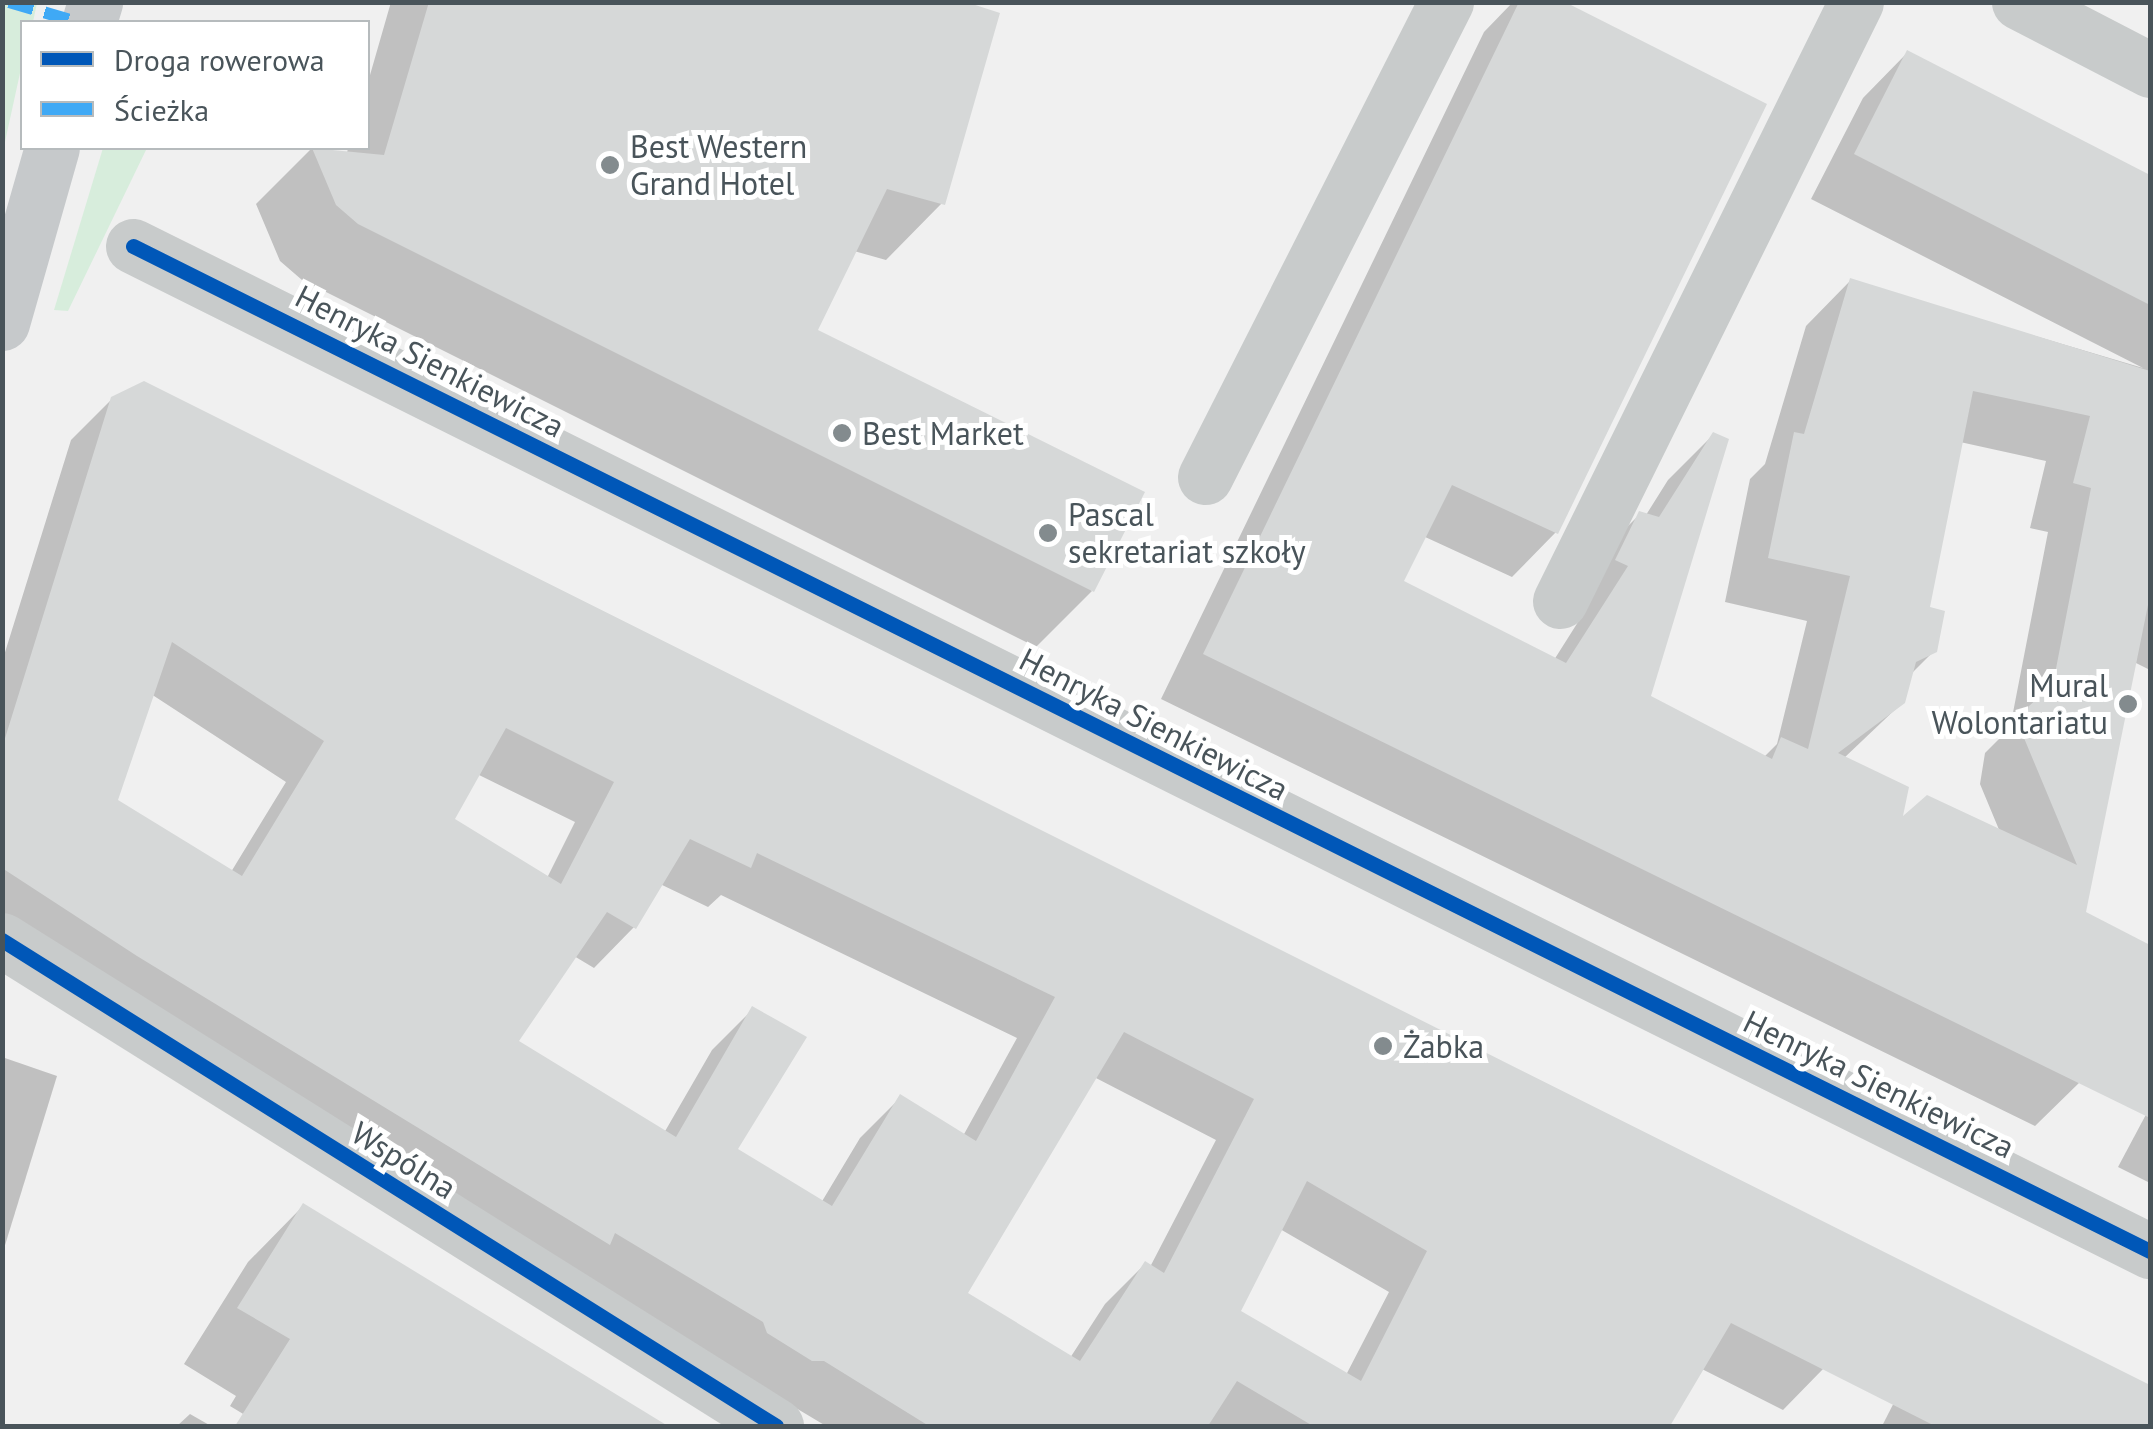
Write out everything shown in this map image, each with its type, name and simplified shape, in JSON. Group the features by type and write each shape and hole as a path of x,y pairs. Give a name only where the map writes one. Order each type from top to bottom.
{"main road":[{"path":"2,323 51,150"}],"street":[{"path":"1205,478 1446,2"},
{"path":"1560,600 1856,2"},
{"path":"2019,2 2150,70"},
{"name":"Henryka Sienkiewicza","path":"133,246 2150,1251"},
{"name":"Wspólna","path":"2,940 776,1426"}],"green space":[{"path":"3,2 37,3 33,20 20,20 20,73 3,151"},
{"path":"102,150 146,150 68,311 54,310"}],"building":[{"path":"429,2 966,2 1000,13 945,205 887,189 818,330 1145,492 1094,592 358,224 336,205 313,150 384,155"},
{"path":"1519,2 1565,2 1767,104 1558,534 1452,485 1404,581 1566,663 1628,566 1615,560 1639,511 1659,517 1713,432 1729,439 1651,696 1772,759 1781,737 1808,749 1850,576 1768,558 1794,432 1804,434 1850,278 2150,371 2150,595 2086,912 2150,945 2150,1118 1203,654","holes":["1973,391 2090,416 2073,483 2091,488 2053,684 2029,706 2024,738 2077,865 1927,795 1903,816 1909,787 1838,753 1905,703 1916,662 1937,652 1945,611 1930,607"]},
{"path":"1907,50 2150,175 2150,305 1854,154"},
{"path":"144,381 2150,1385 2150,1426 1935,1426 1731,1323 1670,1426 1313,1426 1237,1381 1208,1426 929,1426 824,1361 812,1361 767,1333 763,1322 615,1233 610,1245 137,956 2,868 2,748 111,397","holes":["172,642 324,741 242,876 118,800","506,728 614,782 561,884 455,819","690,839 751,868 757,853 1055,997 976,1141 900,1094 832,1206 738,1149 807,1037 752,1006 676,1137 519,1041 607,912 636,929","1124,1032 1254,1099 1164,1273 1145,1261 1080,1361 968,1293","1307,1181 1427,1251 1361,1381 1241,1311"]},
{"path":"303,1203 668,1426 235,1426 290,1339 237,1308"}],"marked path":[{"path":"9,2 70,20"}],"cycle path":[{"path":"133,246 2150,1251"},
{"path":"2,940 776,1426"}],"place":[{"name":"Best Western Grand Hotel","path":"610,165"},
{"name":"Best Market","path":"842,433"},
{"name":"Pascal sekretariat szkoły","path":"1048,533"},
{"name":"Mural Wolontariatu","path":"2128,704"},
{"name":"Żabka","path":"1383,1046"}]}
